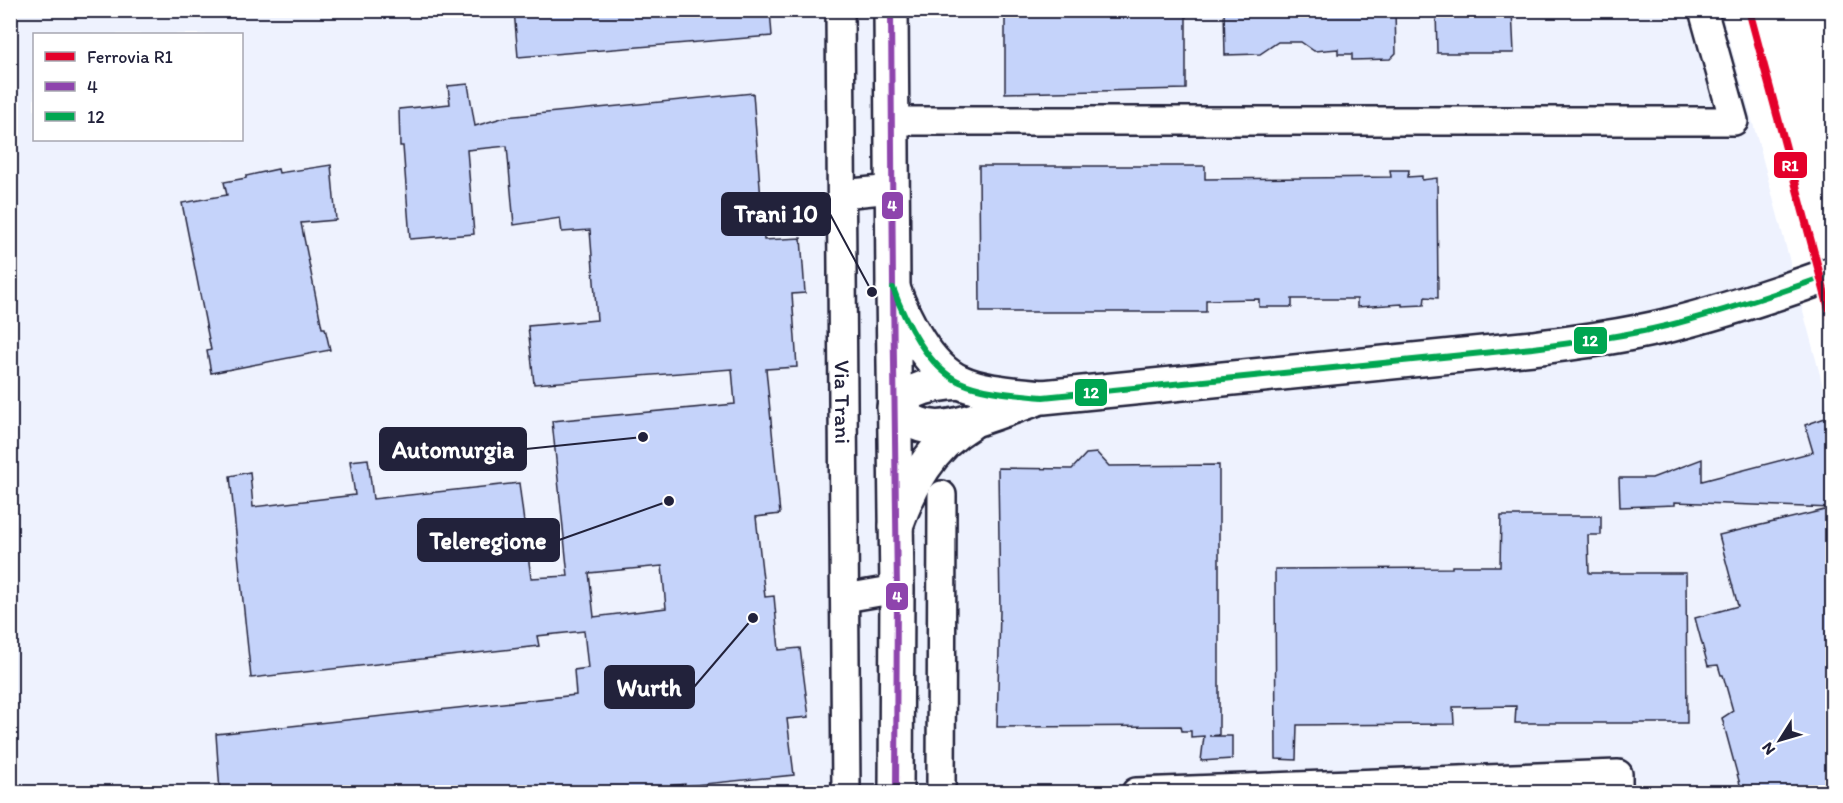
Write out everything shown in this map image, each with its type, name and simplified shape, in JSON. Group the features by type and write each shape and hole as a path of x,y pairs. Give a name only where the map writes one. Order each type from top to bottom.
{"street":[{"name":"Via Trani","path":"840,10 846,792"},
{"path":"891,10 892,288 897,589 896,792"},
{"path":"892,121 1734,121 1703,10"},
{"path":"842,194 892,189"},
{"path":"894,408 911,421 933,427 951,427 1043,397 1533,348 1607,338 1698,317 1833,274"},
{"path":"892,288 918,340 939,366 959,382"},
{"path":"894,408 907,395 921,388 959,382 1043,397"},
{"path":"896,526 916,478 933,454 956,433 979,418"},
{"path":"941,792 942,495"},
{"path":"845,598 897,589"},
{"path":"1136,792 1618,774 1618,792"}],"shaded area":[{"path":"10,11 1721,11 1832,420 1832,792 11,792"}],"building":[{"path":"514,10 770,10 772,36 518,57"},
{"path":"1005,10 1186,10 1186,89 1005,93"},
{"path":"1224,10 1395,10 1396,53 1390,59 1352,60 1352,54 1338,54 1338,49 1314,51 1301,42 1278,42 1260,54 1225,55"},
{"path":"1436,10 1512,10 1514,53 1437,53"},
{"path":"468,84 475,126 505,117 753,93 764,240 801,238 805,293 792,294 797,367 766,369 780,514 756,517 765,597 774,596 779,650 800,648 809,717 787,719 794,775 616,792 220,792 216,734 576,695 574,670 588,668 584,631 537,636 539,646 251,678 230,476 250,472 253,507 355,495 350,461 368,459 373,499 519,483 531,578 568,576 552,421 735,404 732,369 534,384 528,326 597,320 590,230 562,232 560,218 514,225 507,146 467,150 474,234 410,239 403,146 400,146 399,109 450,104 448,86","holes":["662,566 666,608 594,617 589,573"]},
{"path":"331,165 336,220 301,223 322,328 325,328 330,350 211,373 207,351 211,350 182,203 227,195 224,182 246,178 246,176 278,169 279,173"},
{"path":"979,166 1205,166 1205,179 1391,177 1390,170 1409,170 1408,177 1422,176 1422,180 1437,178 1438,298 1425,297 1424,305 1357,307 1357,299 1292,299 1292,307 1259,307 1259,299 1206,300 1206,312 980,312"},
{"path":"1825,418 1833,445 1833,508 1675,502 1675,505 1620,507 1619,478 1652,478 1702,459 1702,481 1813,452 1805,425"},
{"path":"1097,453 1109,466 1219,465 1219,735 1209,736 1232,736 1232,759 1201,761 1204,736 1191,737 1191,731 1182,731 1181,726 997,727 1000,611 998,468 1072,469 1086,454"},
{"path":"1833,508 1833,792 1812,792 1810,785 1789,792 1742,792 1722,718 1733,711 1718,665 1708,666 1695,618 1738,606 1719,535"},
{"path":"1501,516 1601,516 1601,535 1588,535 1589,573 1686,573 1687,723 1515,723 1516,706 1453,707 1454,724 1297,725 1296,760 1276,759 1275,569 1500,566"}],"rail line":[{"name":"R1","path":"1749,10 1832,320"}],"transit line":[{"name":"4","path":"891,10 897,589 896,792"},
{"name":"12","path":"893,288 919,341 948,375 979,389 1043,397 1533,348 1602,338 1691,320 1832,274"}],"place":[{"name":"Trani 10","path":"872,292"},
{"name":"Automurgia","path":"643,437"},
{"name":"Teleregione","path":"669,501"},
{"name":"Wurth","path":"753,618"}]}
